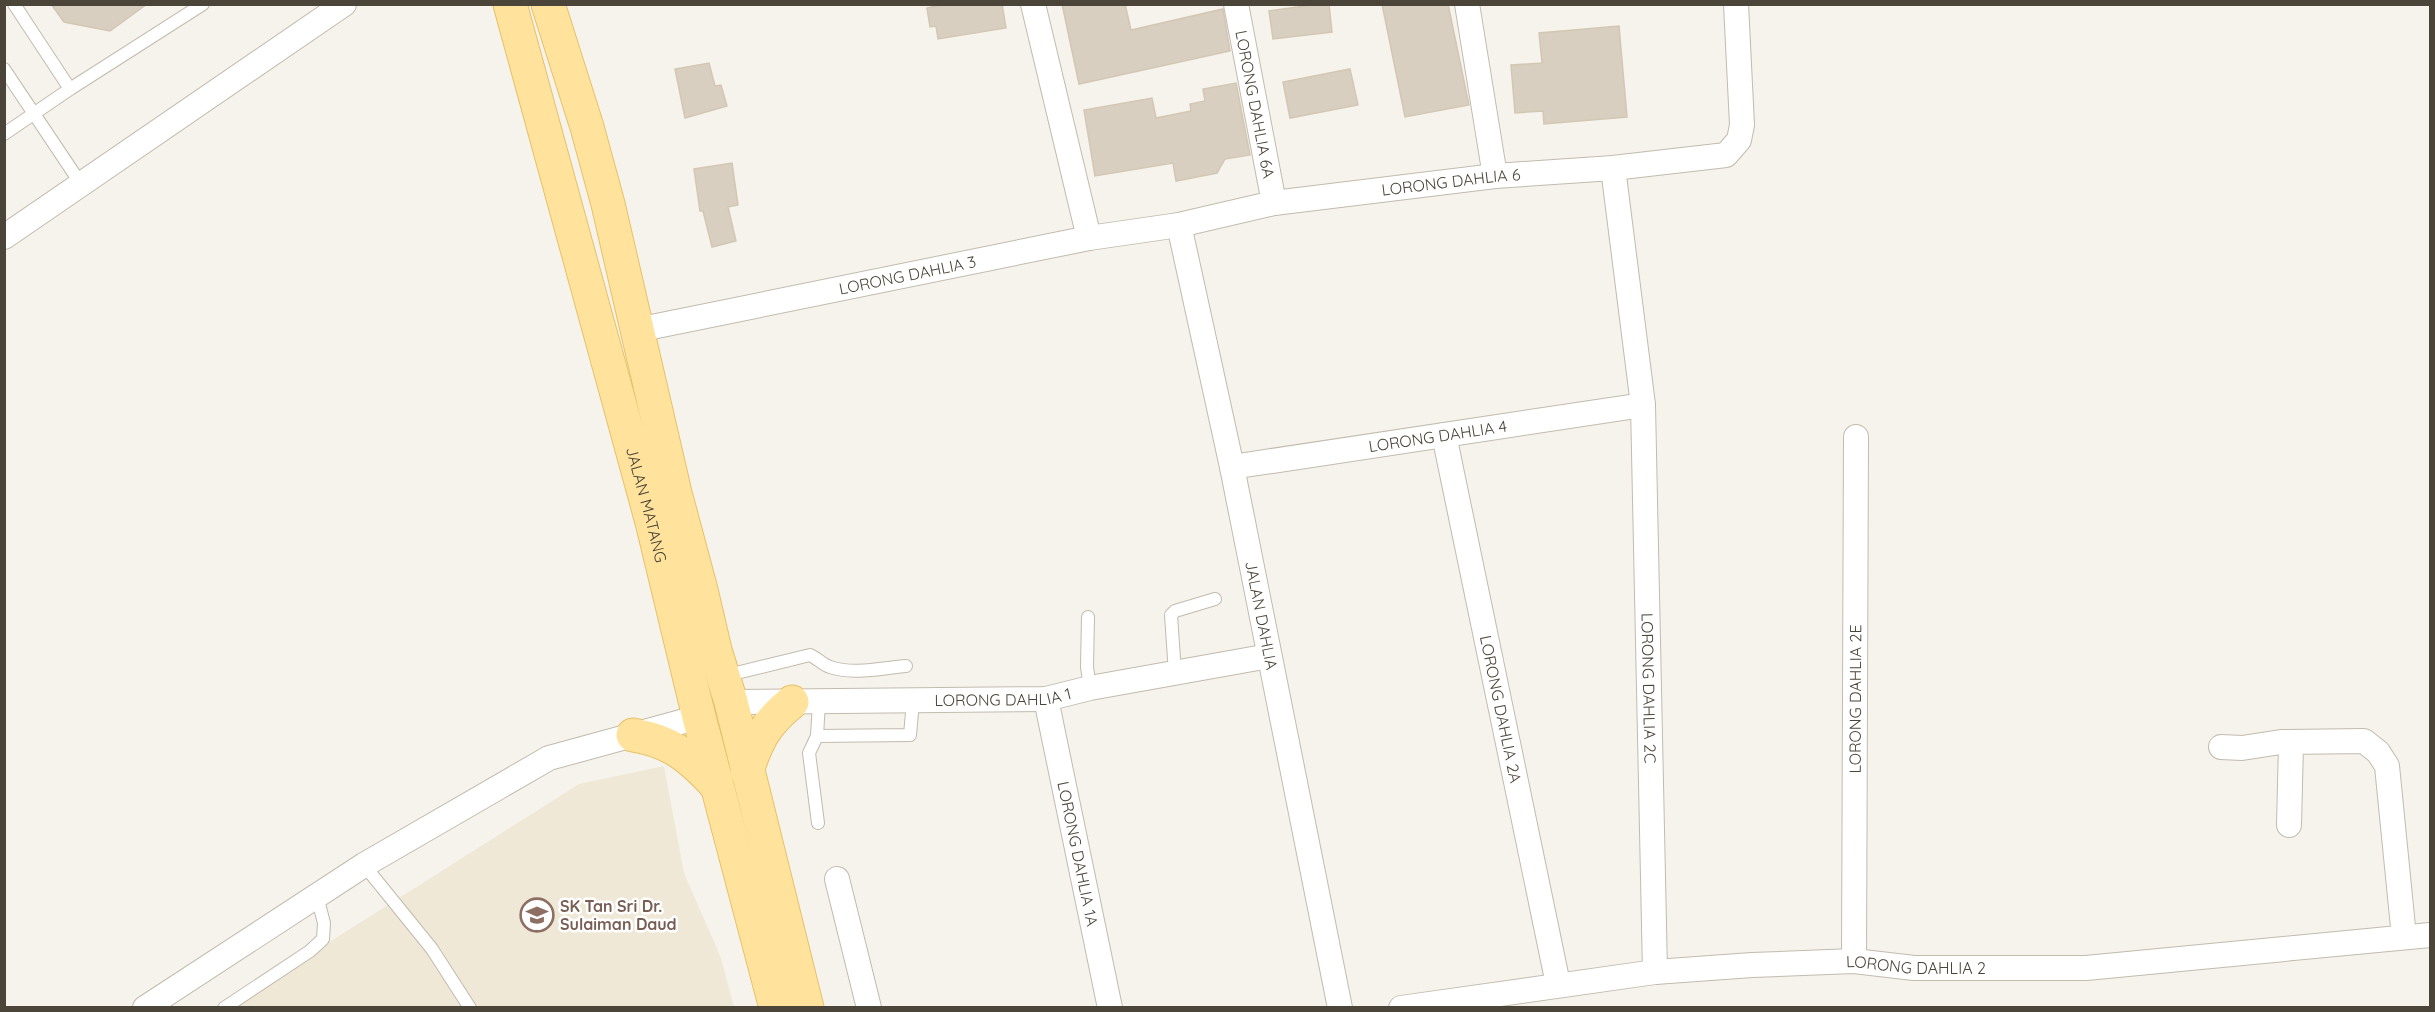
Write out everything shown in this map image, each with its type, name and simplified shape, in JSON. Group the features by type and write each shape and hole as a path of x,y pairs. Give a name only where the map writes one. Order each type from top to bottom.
{"main road":[{"name":"JALAN MATANG","path":"510,4 652,522 699,717 776,1008"},
{"name":"JALAN MATANG","path":"548,4 587,127 675,493 807,1008"},
{"path":"699,717 709,714 721,701 723,676"},
{"path":"747,771 757,742 767,726 805,702"},
{"path":"633,735 655,738 675,748 694,760 717,786"}],"street":[{"path":"4,237 344,4"},
{"path":"1033,4 1089,238"},
{"name":"LORONG DAHLIA 6A","path":"1236,4 1274,203"},
{"path":"1467,4 1495,176"},
{"name":"LORONG DAHLIA 6","path":"1179,225 1274,203 1495,176 1613,168 1726,155 1739,140 1742,125 1736,4"},
{"name":"LORONG DAHLIA 2C","path":"1613,168 1643,405 1655,972"},
{"name":"LORONG DAHLIA 3","path":"637,330 1089,238 1179,225"},
{"name":"JALAN DAHLIA","path":"1179,225 1232,467 1340,1008"},
{"name":"LORONG DAHLIA 4","path":"1232,467 1643,405"},
{"name":"LORONG DAHLIA 2A","path":"1444,435 1558,984"},
{"name":"LORONG DAHLIA 2E","path":"1854,961 1856,437"},
{"name":"LORONG DAHLIA 1","path":"723,676 805,702 1046,699 1090,688 1269,656"},
{"name":"LORONG DAHLIA 1A","path":"1046,699 1110,1008"},
{"path":"149,1006 364,865 549,758 699,717"},
{"path":"2222,747 2242,748 2281,742 2291,744 2364,741 2378,752 2387,766 2404,937"},
{"path":"2289,825 2291,744"},
{"path":"837,879 869,1008"},
{"name":"LORONG DAHLIA 2","path":"1401,1008 1655,972 1752,965 1854,961 1914,968 2086,968 2430,935"}],"lane":[{"path":"14,4 70,89"},
{"path":"4,134 203,4"},
{"path":"4,69 81,184"},
{"path":"1175,673 1171,615 1175,610 1215,599"},
{"path":"1088,617 1087,667 1090,688"},
{"path":"723,676 810,655 827,667 845,671 906,666"},
{"path":"818,736 910,735 913,701"},
{"path":"805,702 818,736 809,753 818,823"},
{"path":"364,865 432,949 470,1008"},
{"path":"224,1008 310,951 323,939 324,923 317,896"}],"shaded area":[{"name":"SK Tan Sri Dr. Sulaiman Daud","path":"664,766 684,873 721,958 734,1007 225,1008 579,784"}],"building":[{"path":"51,4 147,4 110,31 64,22"},
{"path":"945,4 1002,4 1006,28 938,39 936,26 930,27 927,8"},
{"path":"1062,4 1125,4 1131,30 1223,9 1230,51 1079,84"},
{"path":"1329,4 1332,32 1273,39 1269,11"},
{"path":"1382,4 1448,4 1469,105 1405,117"},
{"path":"1619,26 1627,117 1544,124 1543,111 1515,113 1511,65 1542,63 1539,33"},
{"path":"709,63 715,86 721,85 727,106 685,118 675,69"},
{"path":"1350,69 1358,105 1290,118 1283,82"},
{"path":"1236,83 1250,155 1225,159 1217,173 1176,181 1173,163 1095,176 1084,110 1152,98 1156,118 1191,111 1190,104 1205,101 1203,89"},
{"path":"732,163 738,205 728,207 736,241 712,247 703,211 700,211 694,169"}],"place":[{"name":"SK Tan Sri Dr. Sulaiman Daud","path":"537,915"}]}
